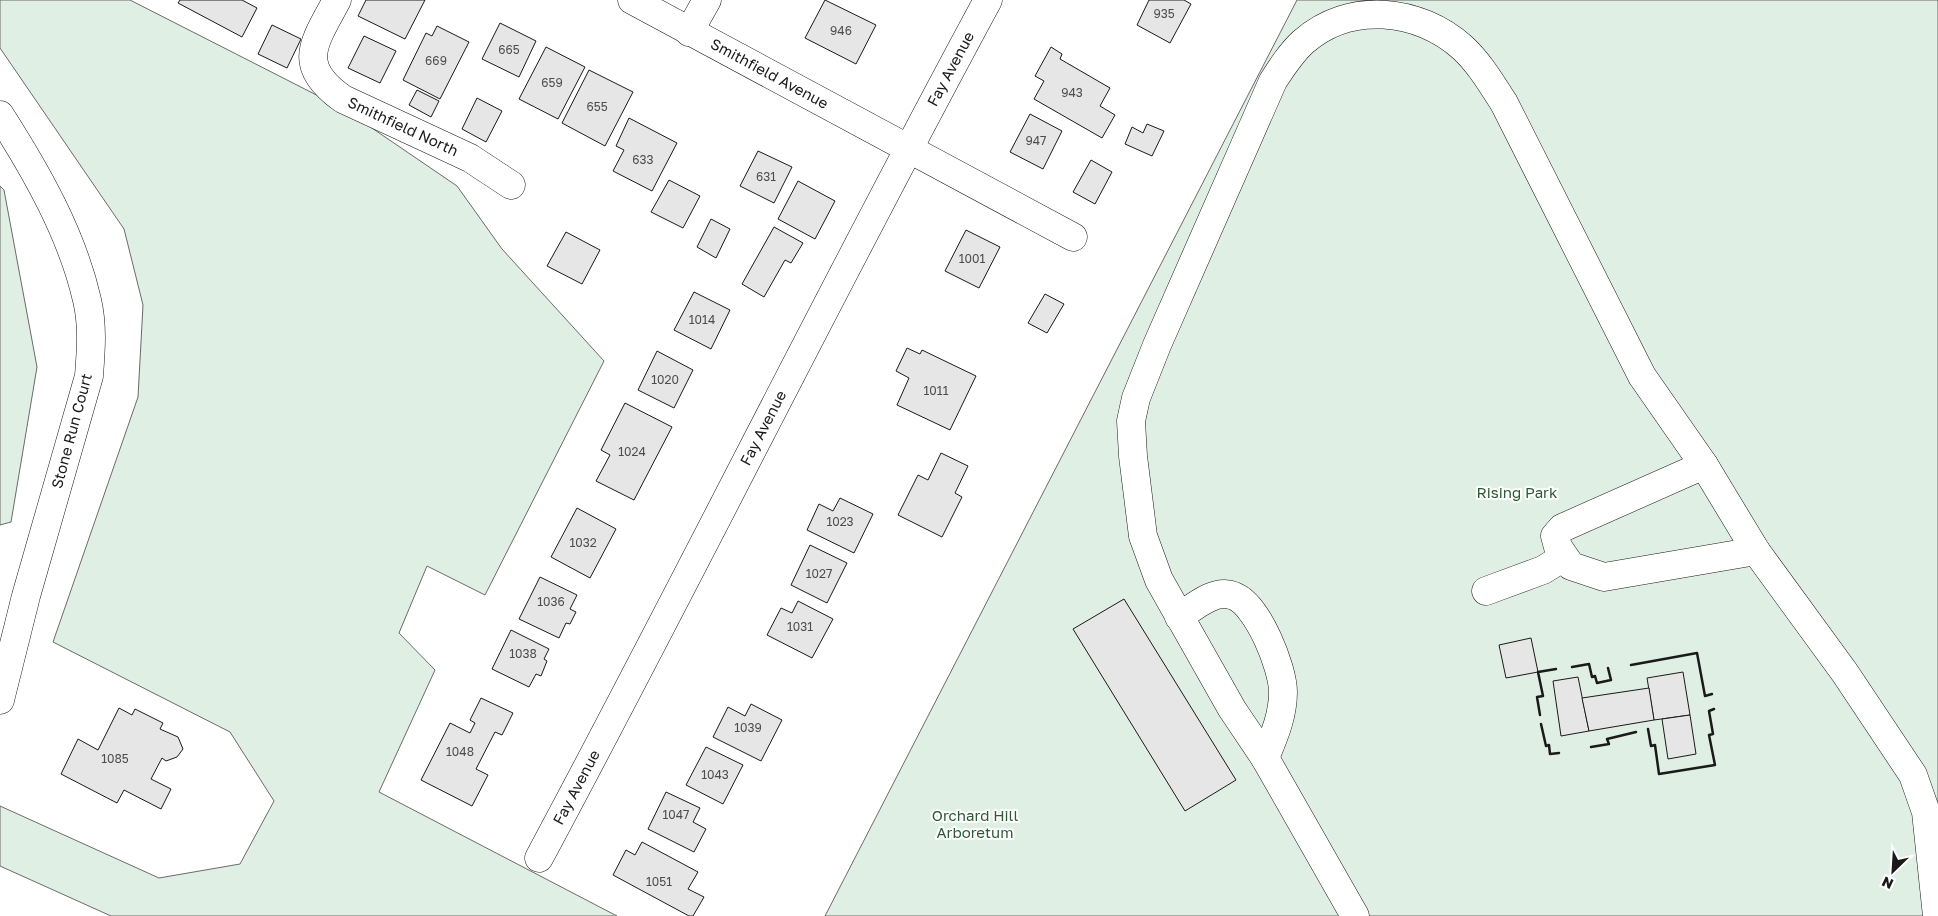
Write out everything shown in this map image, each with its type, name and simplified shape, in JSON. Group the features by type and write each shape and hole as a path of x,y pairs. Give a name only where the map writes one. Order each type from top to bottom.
{"street":[{"name":"Smithfield North","path":"338,0 317,37 313,56 318,78 327,88 343,100 470,158 511,185"},
{"name":"Smithfield Avenue","path":"632,0 1073,237"},
{"path":"689,32 707,0"},
{"name":"Fay Avenue","path":"539,858 631,686 908,148 988,0"},
{"path":"1354,916 1265,758 1232,709 1159,580 1143,536 1131,422 1136,398 1157,345 1273,81 1286,60 1302,42 1316,32 1339,21 1386,13 1413,18 1443,33 1480,66 1524,140 1642,376 1704,465 1756,551 1851,681 1913,775 1926,812 1937,916"},
{"name":"Stone Run Court","path":"0,114 25,154 61,224 88,301 92,339 89,376 26,596 0,700"},
{"path":"1704,465 1562,528 1555,536 1564,557 1571,566 1604,577 1756,551"},
{"path":"1486,591 1543,570 1564,557"},
{"path":"1180,617 1214,596 1234,595 1247,606 1264,632 1280,670 1283,691 1280,719 1265,758"}],"green space":[{"path":"0,0 130,0 344,109 457,186 502,249 604,361 485,595 427,566 399,633 435,670 379,792 617,916 111,916 0,866 0,806 159,878 240,864 274,801 230,732 53,642 138,397 143,305 124,229 0,48"},
{"name":"Rising Park","path":"1297,0 1938,0 1938,916 825,916"},
{"path":"0,186 4,190 37,367 11,522 0,525"}],"building":[{"path":"180,0 242,0 257,8 242,37 178,3"},
{"path":"366,0 425,0 405,39 358,16"},
{"path":"825,0 876,25 856,64 805,38"},
{"path":"1149,0 1184,0 1191,4 1170,43 1137,25"},
{"path":"500,23 536,41 519,77 482,59"},
{"path":"272,25 301,39 287,68 258,54"},
{"path":"437,26 469,42 440,99 403,80 426,33 432,36"},
{"path":"364,36 396,51 380,83 348,68"},
{"path":"546,47 585,67 558,119 519,99"},
{"path":"1051,47 1062,54 1060,59 1110,88 1100,106 1115,115 1102,138 1034,99 1044,81 1035,76"},
{"path":"589,70 633,92 605,146 562,123"},
{"path":"417,90 439,101 431,117 409,105"},
{"path":"477,98 502,111 486,142 462,129"},
{"path":"1030,114 1062,131 1043,169 1010,152"},
{"path":"629,118 677,143 652,191 613,171 624,150 616,146"},
{"path":"1147,124 1164,131 1152,156 1125,144 1132,127 1143,133"},
{"path":"758,151 792,167 774,203 740,186"},
{"path":"1091,160 1112,172 1095,204 1073,192"},
{"path":"669,180 700,196 683,228 651,212"},
{"path":"798,181 835,201 815,239 778,219"},
{"path":"711,219 730,229 716,258 697,247"},
{"path":"774,227 803,243 791,263 785,260 764,297 742,284"},
{"path":"966,230 1000,247 979,288 945,271"},
{"path":"566,232 600,250 582,284 547,266"},
{"path":"694,292 730,310 711,349 674,330"},
{"path":"1045,294 1064,304 1047,333 1028,323"},
{"path":"907,348 920,354 922,350 976,376 950,430 897,405 909,378 896,371"},
{"path":"657,351 693,370 674,408 638,390"},
{"path":"625,403 672,427 634,500 596,481 610,455 601,450"},
{"path":"941,453 968,466 955,493 962,497 942,537 898,515 918,475 928,480"},
{"path":"840,498 873,514 854,553 807,530 819,504 833,511"},
{"path":"577,508 616,529 590,578 551,557"},
{"path":"810,545 847,563 827,603 791,585"},
{"path":"540,577 577,595 570,609 576,612 570,624 566,623 559,638 519,619"},
{"path":"1124,599 1236,780 1185,811 1073,629"},
{"path":"798,601 833,619 812,658 767,635 781,608 792,613"},
{"path":"511,630 549,649 544,659 547,661 541,676 536,674 529,687 492,669"},
{"path":"1531,638 1538,672 1506,678 1499,645"},
{"path":"1683,672 1690,715 1654,720 1647,678"},
{"path":"1578,677 1589,731 1561,736 1553,681"},
{"path":"1649,688 1654,720 1589,731 1582,698"},
{"path":"481,698 513,713 502,735 495,732 476,769 488,775 472,806 421,780 450,723 470,733 475,723 470,720"},
{"path":"751,704 782,720 761,761 713,737 728,707 745,716"},
{"path":"119,708 132,715 135,709 163,723 160,729 178,737 183,749 177,757 166,761 162,758 151,779 171,789 161,809 124,790 117,803 61,774 78,739 98,750"},
{"path":"1690,715 1696,754 1668,759 1662,719"},
{"path":"706,747 743,765 723,804 686,785"},
{"path":"666,792 700,808 693,822 706,829 694,852 648,829"},
{"path":"642,842 698,872 688,889 704,897 693,916 689,916 613,875 626,850 635,855"}],"wall":[{"path":"1631,665 1697,653 1705,696 1712,694"},
{"path":"1572,667 1589,664 1592,677 1595,676 1597,683 1611,680 1608,668"},
{"path":"1540,715 1537,697 1543,696 1538,672 1556,669"},
{"path":"1648,729 1651,746 1655,745 1659,774 1715,765 1709,735 1713,734 1709,711 1714,709"},
{"path":"1541,724 1546,746 1549,745 1550,754 1559,753"},
{"path":"1591,747 1609,744 1607,739 1636,732"}],"park label":[{"name":"Orchard Hill Arboretum","path":"975,824"}]}
